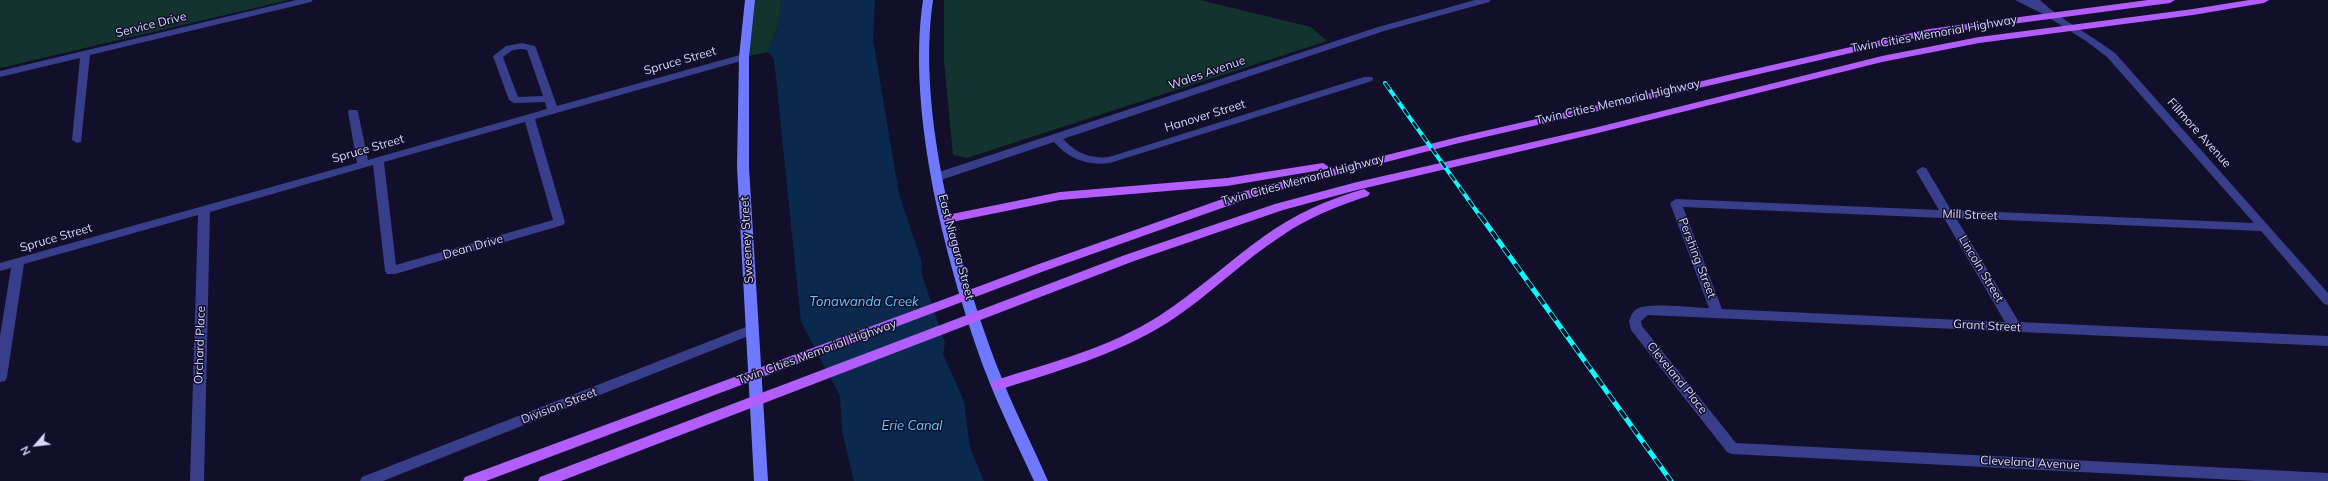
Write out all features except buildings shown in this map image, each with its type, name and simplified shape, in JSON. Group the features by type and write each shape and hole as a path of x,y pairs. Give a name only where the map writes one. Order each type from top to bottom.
{"main road":[{"name":"Twin Cities Memorial Highway","path":"470,481 1043,267 1205,208 1249,194 1383,158 1458,140 1930,32 2170,0"},
{"name":"Twin Cities Memorial Highway","path":"545,481 1051,288 1186,238 1279,207 1412,175 1472,158 1589,132 1869,62 1979,40 2183,14 2264,0"},
{"path":"947,219 1060,196 1240,180 1383,158"},
{"path":"998,385 1098,350 1136,334 1184,305 1242,258 1290,225 1328,206 1412,175"}],"street":[{"name":"Service Drive","path":"0,74 308,0"},
{"name":"Sweeney Street","path":"750,0 744,57 743,167 751,330 761,481"},
{"name":"East Niagara Street","path":"928,0 923,41 923,60 937,177 967,292 998,385 1041,481"},
{"name":"Wales Avenue","path":"937,177 1381,29 1486,0"},
{"path":"2020,0 2050,15"},
{"name":"Fillmore Avenue","path":"2034,0 2050,15 2111,55 2328,301"},
{"path":"549,99 514,100 498,56 506,49 521,45 531,48 549,99 553,111"},
{"path":"77,140 85,54"},
{"name":"Spruce Street","path":"0,267 744,57"},
{"name":"Hanover Street","path":"1057,138 1071,153 1081,158 1089,161 1110,160 1368,79"},
{"path":"353,112 363,164"},
{"name":"Dean Drive","path":"378,160 391,271 559,222 529,118"},
{"name":"Lincoln Street","path":"1922,171 2015,327"},
{"name":"Mill Street","path":"1676,203 2264,227"},
{"name":"Pershing Street","path":"1676,203 1718,314"},
{"name":"Orchard Place","path":"197,481 204,210"},
{"path":"0,377 18,262"},
{"path":"2314,285 2328,286"},
{"name":"Grant Street","path":"1647,310 2328,341"},
{"name":"Cleveland Place","path":"1647,310 1636,316 1636,327 1732,448"},
{"name":"Division Street","path":"367,481 751,330"},
{"name":"Cleveland Avenue","path":"1732,448 2328,479"}],"green space":[{"path":"0,0 289,0 0,68"},
{"path":"750,0 782,0 778,26 768,52 744,57"},
{"path":"944,0 1200,0 1311,27 1327,41 967,158 953,155 944,61"}],"water":[{"name":"Tonawanda Creek","path":"782,0 875,0 873,39 899,194 921,260 922,275 945,343 943,354 964,401 970,448 984,481 854,481 842,431 840,396 801,322 774,59 768,52 778,26"}],"railway":[{"path":"1385,83 1480,216"},
{"path":"1480,215 1671,481"}],"water label":[{"name":"Erie Canal","path":"912,426"}]}
